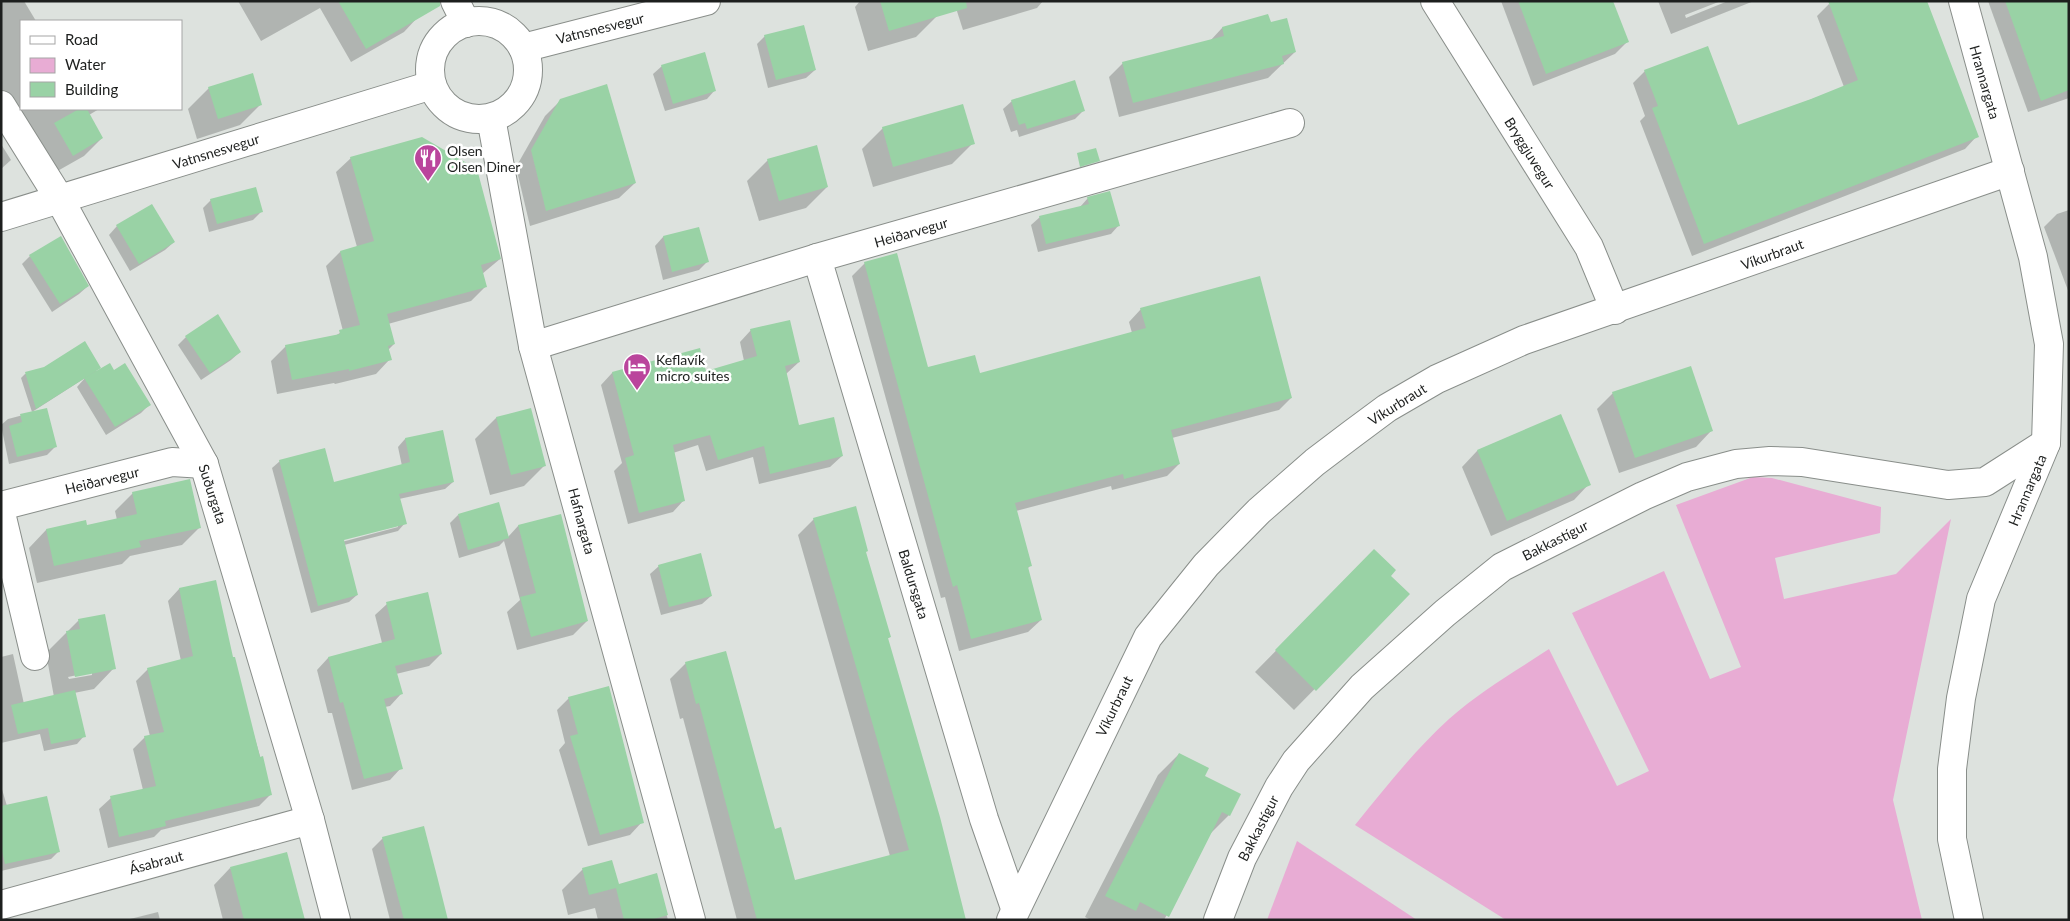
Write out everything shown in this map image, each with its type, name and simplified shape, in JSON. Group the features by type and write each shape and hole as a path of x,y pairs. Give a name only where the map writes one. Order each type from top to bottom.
{"street":[{"name":"Vatnsnesvegur","path":"523,48 706,1"},
{"name":"Bryggjuvegur","path":"1435,1 1589,247 1615,310"},
{"name":"Hrannargata","path":"1963,1 2033,257 2049,344 2046,443 1981,599 1961,698 1952,769 1952,839 1969,920"},
{"path":"460,12 499,25 516,38 523,48 527,66 526,84 513,105 491,118 479,119 455,113 441,101 432,85 429,70 432,54 440,40 451,29 460,12"},
{"name":"Vatnsnesvegur","path":"1,217 432,85"},
{"name":"Suðurgata","path":"1,105 59,198 204,464 310,820 336,920"},
{"name":"Hafnargata","path":"491,118 533,346 691,920"},
{"name":"Heiðarvegur","path":"533,346 817,258 1290,123"},
{"name":"Víkurbraut","path":"1013,914 1148,637 1206,565 1259,511 1315,462 1373,419 1436,380 1524,340 1615,310 1871,218 2010,171"},
{"name":"Baldursgata","path":"817,258 1013,914"},
{"name":"Bakkastígur","path":"1218,920 1242,858 1279,786 1296,761 1362,687 1445,613 1502,567 1643,496 1687,477 1736,464 1770,461 1802,462 1948,485 1985,482 2046,443"},
{"name":"Heiðarvegur","path":"1,506 172,462 204,464"},
{"path":"1,513 35,656"},
{"name":"Ásabraut","path":"1,905 310,820"}],"water":[{"path":"1753,477 1772,478 1881,507 1880,533 1775,558 1784,599 1896,574 1951,519 1893,800 1922,920 1506,920 1355,825 1412,757 1449,719 1485,691 1549,649 1617,786 1649,771 1572,613 1664,571 1710,679 1741,667 1676,505"},
{"path":"1297,841 1417,920 1267,920"}],"building":[{"path":"338,1 440,1 440,6 366,49"},
{"path":"880,1 966,1 967,8 889,31"},
{"path":"1518,1 1613,1 1629,42 1546,74"},
{"path":"1828,1 1927,1 1979,137 1704,244 1652,108 1658,106 1644,70 1708,46 1738,125 1811,99 1858,80"},
{"path":"2005,1 2069,1 2069,90 2041,101"},
{"path":"1268,14 1271,22 1287,18 1296,52 1282,56 1284,64 1133,103 1122,62 1224,36 1222,27"},
{"path":"804,25 816,70 776,80 764,35"},
{"path":"705,52 716,91 673,104 661,65"},
{"path":"253,73 262,105 218,119 208,87"},
{"path":"1075,80 1085,111 1027,129 1025,123 1019,125 1011,100"},
{"path":"607,84 636,183 546,211 531,150 560,99"},
{"path":"963,104 975,144 893,167 882,127"},
{"path":"77,110 88,110 103,138 73,156 54,123"},
{"path":"422,137 477,169 501,259 481,265 487,287 387,314 395,344 388,346 392,360 349,371 349,369 292,380 285,345 340,334 339,330 360,325 340,251 374,241 350,157"},
{"path":"817,145 828,187 779,201 767,159"},
{"path":"1096,148 1100,161 1080,167 1077,153"},
{"path":"256,187 263,212 217,224 210,199"},
{"path":"1110,191 1120,226 1046,244 1039,216 1089,204 1087,197"},
{"path":"152,204 175,242 139,264 116,225"},
{"path":"699,227 709,262 672,272 663,236"},
{"path":"61,236 89,286 60,304 29,255"},
{"path":"897,253 928,367 975,355 980,373 1146,328 1140,308 1260,276 1292,398 1171,430 1180,464 1124,479 1123,474 1015,503 1032,566 1028,567 1042,620 971,639 957,585 953,587 864,262"},
{"path":"218,314 241,352 210,373 185,336"},
{"path":"790,320 800,362 785,366 799,425 834,417 843,456 770,474 764,446 718,460 710,435 673,445 685,501 639,513 625,458 634,455 612,372 700,348 706,371 757,356 750,329"},
{"path":"85,341 101,368 36,409 25,372 44,367"},
{"path":"110,363 114,370 125,363 151,405 115,427 84,378"},
{"path":"1691,366 1713,431 1635,458 1612,392"},
{"path":"47,408 57,447 17,457 9,426 22,422 20,414"},
{"path":"531,408 546,466 511,475 496,417"},
{"path":"1561,414 1591,485 1507,521 1477,450"},
{"path":"443,430 454,482 399,494 407,524 344,540 358,595 318,606 279,460 325,448 334,482 410,462 405,438"},
{"path":"190,479 201,528 139,541 141,547 54,566 46,529 86,520 87,525 137,514 132,492"},
{"path":"499,502 509,538 468,550 458,514"},
{"path":"856,506 868,551 866,552 891,637 888,638 940,817 966,920 757,920 699,703 696,704 685,662 726,651 775,829 781,827 795,880 909,850 813,518"},
{"path":"561,514 588,621 531,637 520,597 536,593 518,525"},
{"path":"1374,549 1396,570 1391,576 1410,594 1316,691 1275,650"},
{"path":"701,553 712,596 669,607 658,565"},
{"path":"216,580 233,657 235,657 260,757 263,756 272,795 165,821 166,826 119,837 110,796 156,786 144,736 164,732 147,668 193,656 179,588"},
{"path":"428,592 442,654 395,666 403,694 384,699 403,769 364,779 343,702 340,703 328,657 395,639 386,602"},
{"path":"105,614 116,669 75,677 66,631 80,629 78,619"},
{"path":"609,686 644,823 600,835 570,736 578,734 568,697"},
{"path":"75,690 86,737 51,744 48,728 18,734 11,705"},
{"path":"1179,753 1209,768 1205,776 1241,794 1230,816 1222,812 1169,917 1140,902 1136,911 1105,896"},
{"path":"47,796 60,852 5,864 1,847 1,806"},
{"path":"424,826 448,920 404,920 382,837"},
{"path":"287,852 305,920 244,920 230,867"},
{"path":"612,860 619,884 657,873 668,915 650,920 624,920 616,888 589,895 582,868"}],"place":[{"name":"Olsen Olsen Diner","path":"428,182"},
{"name":"Keflavík micro suites","path":"637,391"}]}
